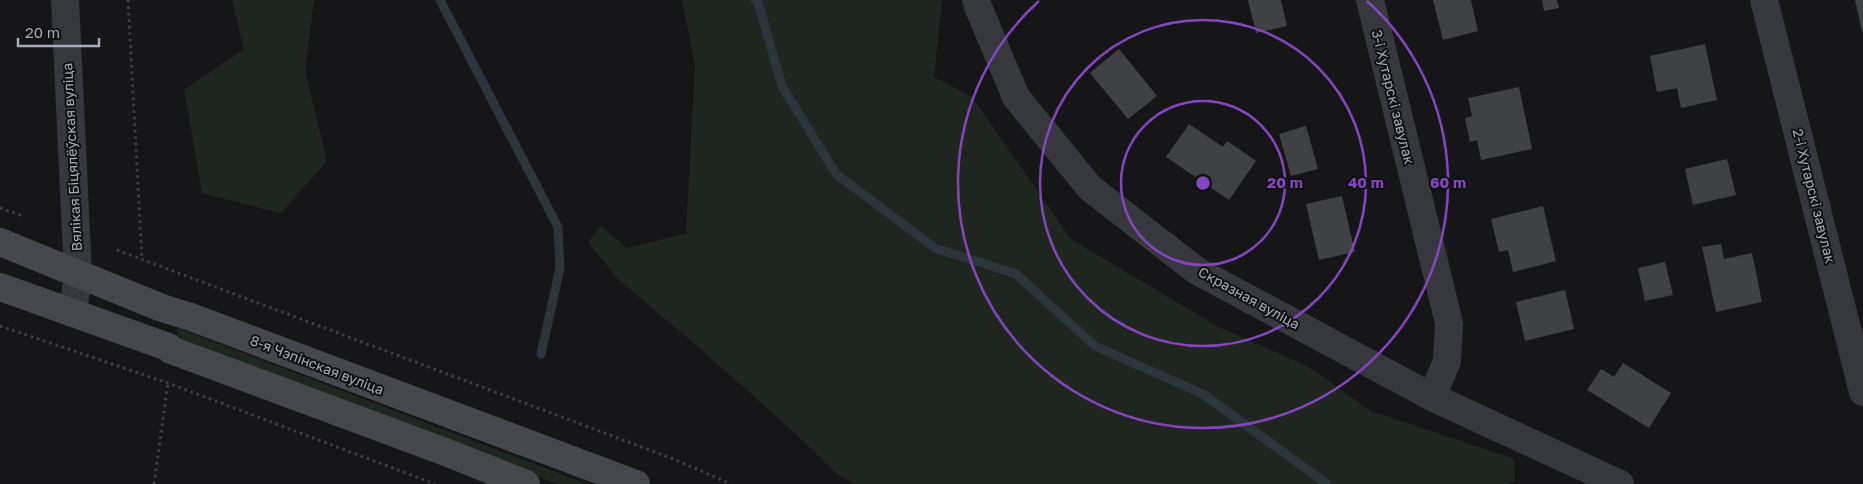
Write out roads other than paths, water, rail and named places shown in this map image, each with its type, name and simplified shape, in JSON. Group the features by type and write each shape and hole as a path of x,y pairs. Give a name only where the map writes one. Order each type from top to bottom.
{"main road":[{"name":"8-я Чэпінская вуліца","path":"0,242 162,308 636,484"},
{"path":"0,288 168,347 171,350 526,484"}],"street":[{"name":"Вялікая Біцялёўская вуліца","path":"65,0 78,275 73,313"},
{"name":"Скразная вуліца","path":"976,0 1016,97 1090,188 1197,271 1432,397 1620,484"},
{"name":"3-і Хутарскі завулак","path":"1370,0 1449,323 1447,361 1432,397"},
{"name":"2-і Хутарскі завулак","path":"1764,0 1863,392"}],"waterway":[{"path":"440,0 558,227 560,268 541,354"},
{"path":"755,0 758,2 782,86 836,174 935,248 1016,274 1095,346 1203,394 1327,484"}]}
